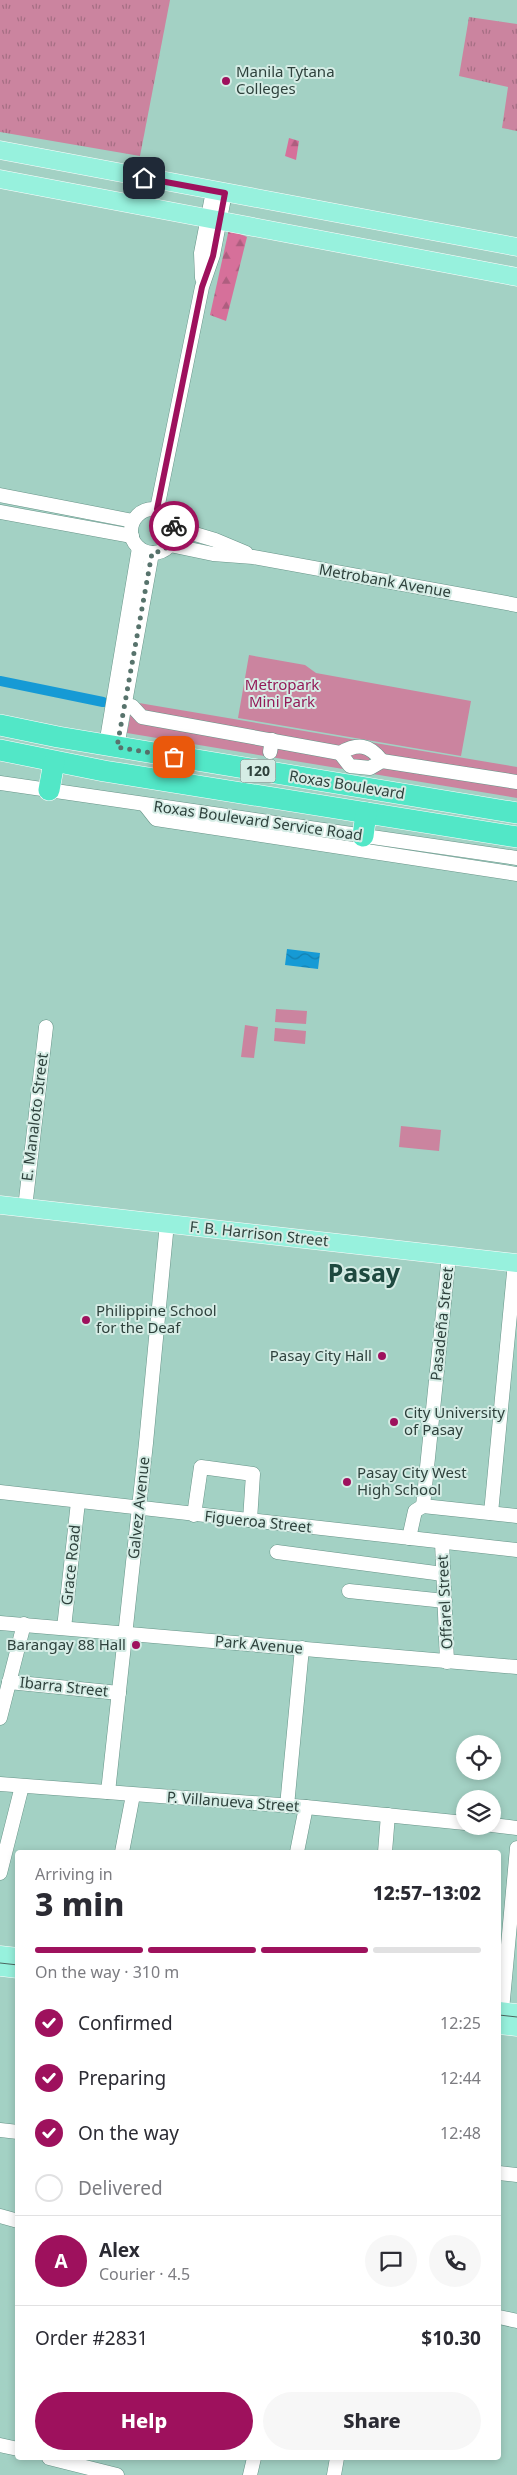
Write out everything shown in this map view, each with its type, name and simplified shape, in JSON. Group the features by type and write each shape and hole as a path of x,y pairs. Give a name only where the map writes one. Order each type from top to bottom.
{"highway":[{"name":"Roxas Boulevard","path":"0,725 111,746 517,813"},
{"name":"Roxas Boulevard","path":"0,750 54,762 517,837"},
{"path":"48,790 54,762"},
{"path":"363,836 366,813"}],"main road":[{"path":"0,150 517,248"},
{"path":"0,179 517,277"},
{"name":"F. B. Harrison Street","path":"0,1205 516,1262"},
{"path":"0,1955 15,1957"},
{"path":"0,1967 15,1969"}],"street":[{"path":"157,509 202,287 213,256 214,220 219,192"},
{"path":"0,495 133,521"},
{"path":"0,512 132,536 146,550 159,552 170,545 175,528 169,515 157,509 143,511 133,521 132,536"},
{"name":"Metrobank Avenue","path":"175,528 215,540 253,557"},
{"name":"Metrobank Avenue","path":"170,545 213,554 253,557 517,605"},
{"path":"111,746 146,550"},
{"path":"132,706 142,717 271,746 340,753 354,746 372,749 382,761"},
{"path":"340,753 350,766 370,768 382,761 517,782"},
{"name":"Roxas Boulevard Service Road","path":"0,783 517,858"},
{"path":"145,805 156,819 517,874"},
{"name":"E. Manaloto Street","path":"25,1208 46,1027"},
{"name":"Galvez Avenue","path":"108,1792 167,1223"},
{"name":"Pasadeña Street","path":"410,1538 415,1511 423,1506 449,1255"},
{"path":"491,1513 516,1262"},
{"path":"194,1515 201,1467 253,1474 250,1520"},
{"name":"Figueroa Street","path":"0,1492 138,1509 517,1550"},
{"name":"Grace Road","path":"64,1628 78,1502"},
{"path":"423,1506 517,1516"},
{"name":"Offarel Street","path":"442,1542 447,1662"},
{"path":"277,1552 443,1574"},
{"path":"349,1591 444,1601"},
{"name":"Park Avenue","path":"0,1623 517,1667"},
{"path":"0,1718 24,1624"},
{"path":"287,1806 302,1648"},
{"name":"Ibarra Street","path":"9,1682 119,1693"},
{"name":"P. Villanueva Street","path":"0,1784 306,1807 456,1822"},
{"path":"0,1874 22,1786"},
{"path":"122,1850 133,1795"},
{"path":"297,1850 306,1807"},
{"path":"385,1850 388,1815"},
{"path":"501,1827 517,1828"},
{"path":"506,2018 517,1848"},
{"path":"0,2130 15,2132"},
{"path":"501,2173 517,2175"},
{"path":"0,2216 15,2220"},
{"path":"501,2317 517,2321"},
{"path":"0,2445 15,2449"},
{"path":"58,2460 117,2475"},
{"path":"250,2475 254,2460"},
{"path":"334,2475 337,2460"}],"green space":[{"path":"0,0 170,0 140,156 0,132"},
{"path":"469,17 517,24 517,131 502,128 508,87 459,76"},
{"path":"289,138 299,141 296,160 285,156"},
{"path":"229,229 247,237 226,321 210,315"},
{"name":"Metropark Mini Park","path":"249,655 305,665 316,673 471,701 461,756 238,718"},
{"path":"133,702 517,767 517,798 127,733"},
{"path":"276,1009 307,1011 306,1024 275,1022"},
{"path":"245,1025 258,1027 254,1058 241,1057"},
{"path":"275,1028 306,1031 305,1044 274,1041"},
{"path":"401,1126 441,1130 439,1151 399,1147"}],"water":[{"path":"287,949 320,953 318,969 285,965"}],"waterway":[{"path":"0,681 103,702"}],"tram line":[{"path":"0,1963 15,1965"},
{"path":"501,2015 517,2017"}],"way so far":[{"path":"174,526 174,539 170,545 159,552 152,553 117,747 174,757"}],"place":[{"name":"Manila Tytana Colleges","path":"226,81"},
{"name":"Philippine School for the Deaf","path":"86,1320"},
{"name":"Pasay City Hall","path":"382,1356"},
{"name":"City University of Pasay","path":"394,1422"},
{"name":"Pasay City West High School","path":"347,1482"},
{"name":"Barangay 88 Hall","path":"136,1645"}],"district":[{"name":"Pasay","path":"364,1273"}],"route":[{"path":"144,178 225,193 213,256 202,287 157,509 169,515 174,526"}]}
